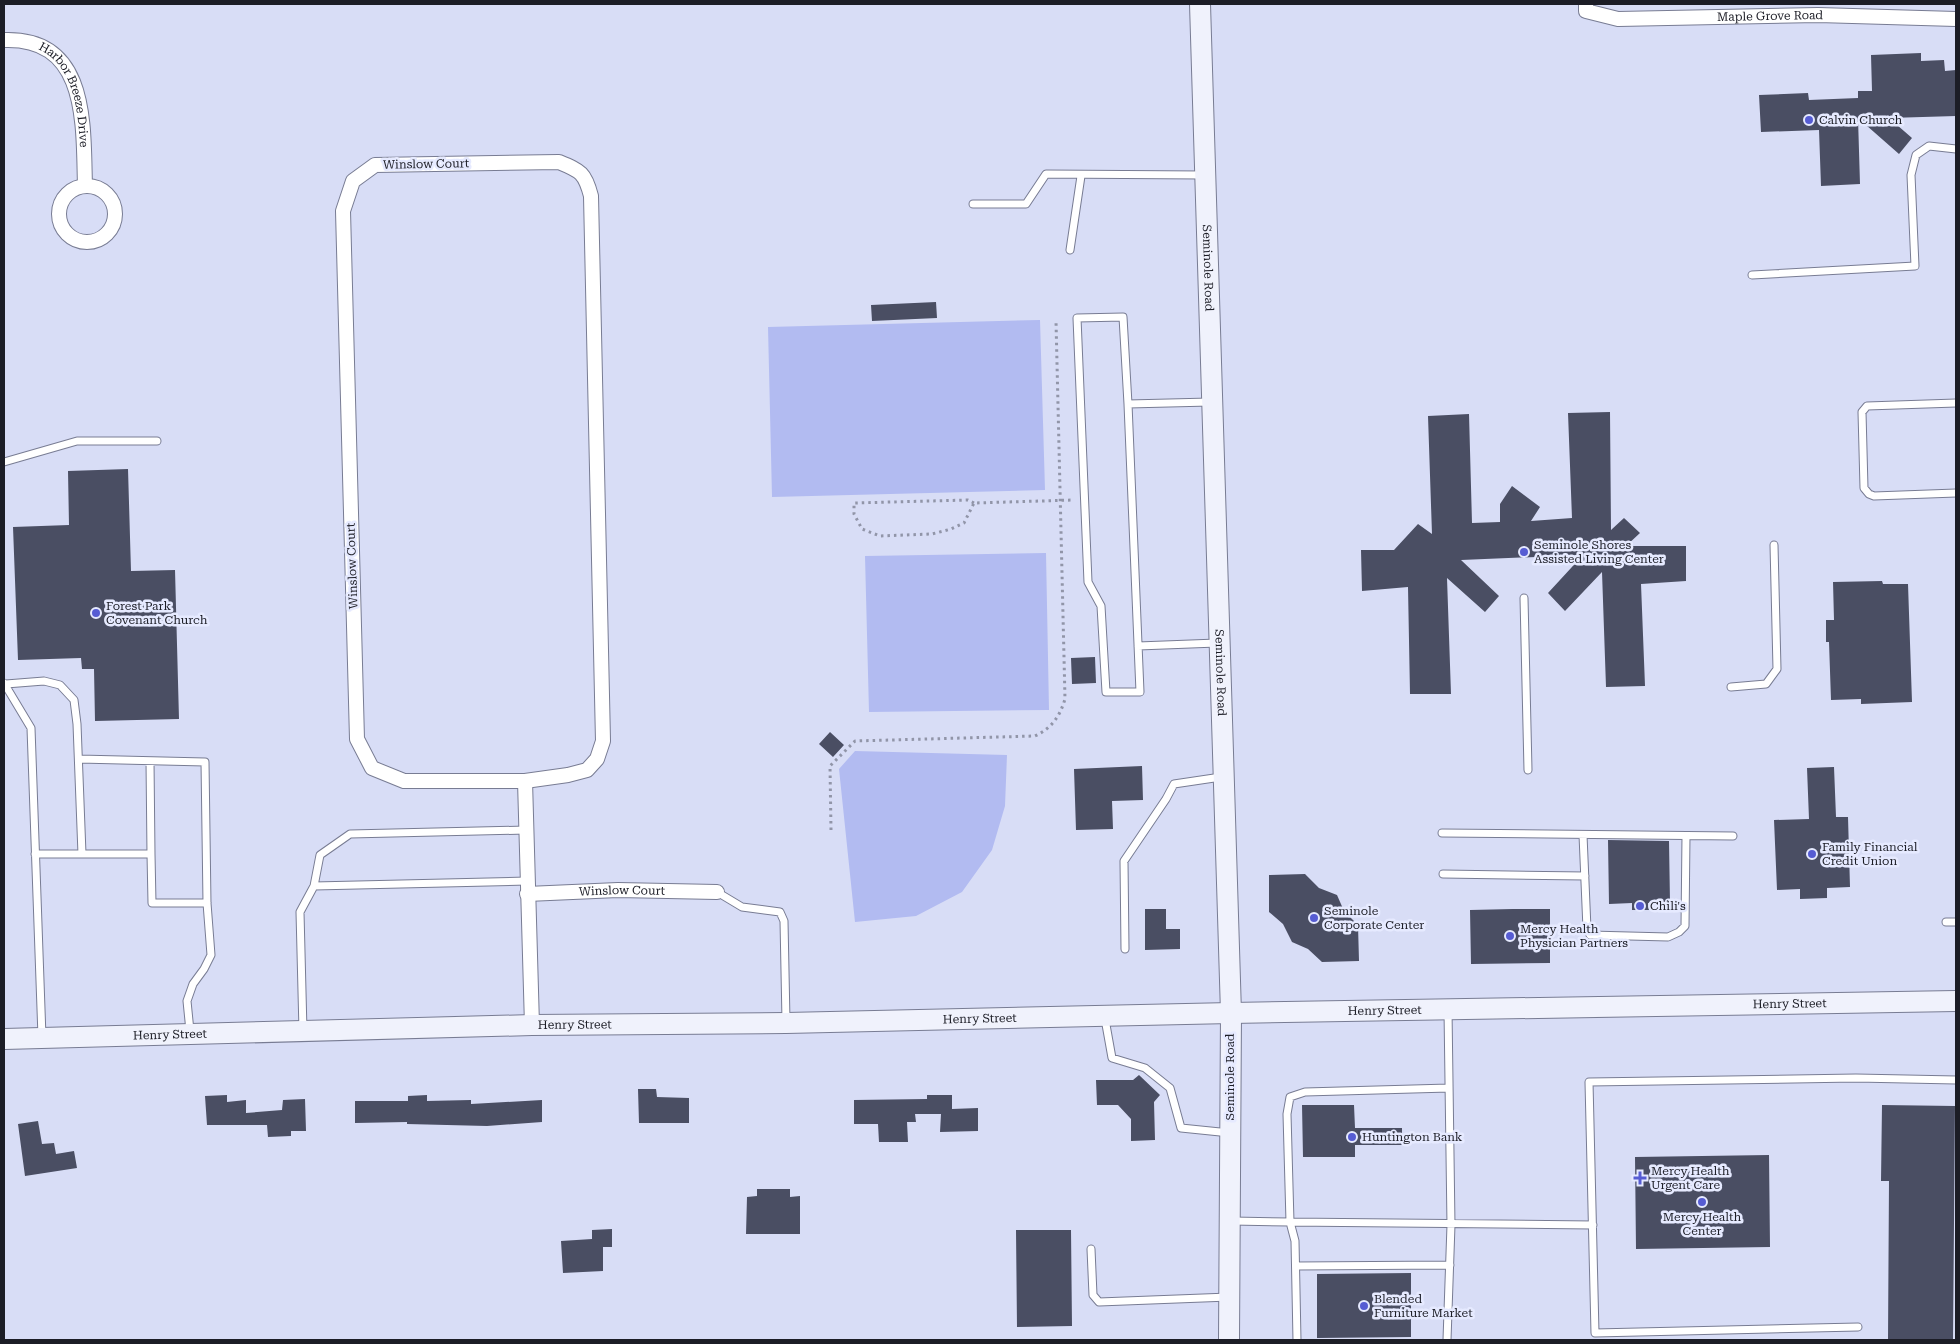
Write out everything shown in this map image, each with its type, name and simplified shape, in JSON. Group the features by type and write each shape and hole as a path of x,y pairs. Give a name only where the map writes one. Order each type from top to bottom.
{"street":[{"name":"Seminole Road","path":"1200,4 1231,1013 1229,1340"},
{"name":"Maple Grove Road","path":"1586,7 1618,19 1818,9 1956,19"},
{"name":"Harbor Breeze Drive","path":"4,40 44,47 67,67 79,96 85,186"},
{"name":"Winslow Court","path":"559,162 575,168 587,179 591,196 603,740 597,759 587,770 568,775 525,780 404,781 372,768 357,739 343,211 353,181 375,165 559,162"},
{"path":"85,186 94,186 109,196 114,204 115,213 114,222 110,230 104,236 87,242 78,241 63,229 59,210 62,201 68,194 76,188 85,186"},
{"path":"525,780 532,1025"},
{"name":"Winslow Court","path":"527,887 717,892"},
{"name":"Henry Street","path":"4,1039 532,1025 786,1023 1231,1013 1956,1001"}],"lane":[{"path":"1752,275 1915,266 1910,175 1916,155 1929,146 1956,149"},
{"path":"973,204 1026,204 1046,174 1081,176 1206,175"},
{"path":"1070,250 1081,176"},
{"path":"1123,317 1128,404 1140,692 1106,692 1101,606 1088,582 1077,318 1123,317"},
{"path":"1128,404 1213,401"},
{"path":"1956,403 1868,406 1862,412 1864,488 1866,492 1874,496 1956,494"},
{"path":"4,462 77,441 157,441"},
{"path":"1730,687 1766,684 1777,669 1774,545"},
{"path":"1524,598 1528,770"},
{"path":"1138,646 1220,643"},
{"path":"42,1038 31,728 5,683 44,681 60,685 74,700 79,759 82,854"},
{"path":"79,759 205,762 207,903 210,954 204,969 193,984 187,1001 190,1034"},
{"path":"150,761 152,903 207,903"},
{"path":"1125,949 1124,861 1174,784 1224,776"},
{"path":"303,1031 300,912 314,886 320,855 350,834 526,830"},
{"path":"1442,833 1733,836"},
{"path":"1583,835 1587,929 1590,935 1668,937 1679,932 1685,926 1686,836"},
{"path":"35,854 151,854"},
{"path":"1443,874 1585,876"},
{"path":"314,886 527,887"},
{"path":"717,892 742,907 780,912 784,921 786,1023"},
{"path":"1946,922 1956,922"},
{"path":"1447,1340 1451,1225 1448,1010"},
{"path":"1105,1016 1112,1058 1145,1068 1170,1088 1181,1128 1230,1133"},
{"path":"1858,1327 1595,1333 1589,1082 1856,1078 1956,1080"},
{"path":"1297,1340 1295,1241 1290,1222 1287,1114 1290,1097 1305,1092 1449,1088"},
{"path":"1230,1221 1451,1225 1593,1225"},
{"path":"1091,1249 1093,1296 1099,1302 1229,1297"},
{"path":"1296,1266 1450,1265"}],"path":[{"path":"831,830 830,766 854,741 1035,736 1046,731 1058,717 1065,699 1056,321"},
{"path":"974,503 964,523 932,534 880,536 862,529 854,514 854,503 968,500 974,503 1084,500"}],"shaded area":[{"path":"1040,320 1045,490 772,497 768,327"},
{"path":"1046,553 1049,710 869,712 865,556"},
{"path":"855,751 1007,755 1005,806 992,850 962,892 916,916 855,922 839,769"}],"building":[{"name":"Calvin Church","path":"1921,53 1921,61 1944,60 1945,71 1956,70 1956,116 1889,118 1912,138 1899,154 1858,118 1860,184 1821,186 1819,130 1761,132 1759,95 1808,93 1809,100 1858,98 1858,91 1872,91 1871,55"},
{"path":"936,302 937,318 872,321 871,305"},
{"name":"Seminole Shores Assisted Living Center","path":"1610,412 1611,530 1624,518 1640,533 1626,546 1686,546 1686,581 1641,584 1645,686 1606,687 1602,572 1565,611 1548,593 1583,555 1461,560 1499,596 1485,612 1447,578 1451,694 1410,694 1408,587 1362,591 1361,550 1394,550 1418,524 1432,534 1428,416 1469,414 1472,523 1500,522 1500,504 1512,486 1540,507 1531,521 1572,518 1568,413"},
{"name":"Forest Park Covenant Church","path":"128,469 131,571 175,570 179,719 95,721 94,669 82,669 81,658 18,660 13,527 69,525 68,471"},
{"path":"1882,581 1883,584 1908,584 1912,702 1861,704 1861,699 1831,700 1829,642 1826,642 1826,620 1834,620 1833,582"},
{"path":"1095,657 1096,683 1072,684 1071,658"},
{"path":"830,732 844,745 833,757 819,744"},
{"path":"1142,766 1143,800 1112,801 1113,829 1076,830 1074,769"},
{"name":"Family Financial Credit Union","path":"1834,767 1836,817 1848,817 1850,887 1827,888 1827,898 1800,899 1800,889 1777,890 1774,820 1809,819 1807,768"},
{"path":"1608,840 1669,841 1670,903 1648,903 1649,910 1632,910 1632,903 1609,904"},
{"name":"Seminole Corporate Center","path":"1305,874 1319,888 1337,895 1344,911 1358,925 1359,961 1322,962 1308,949 1292,942 1283,924 1269,912 1269,875"},
{"path":"1145,909 1166,909 1166,929 1180,929 1180,949 1145,950"},
{"name":"Mercy Health Physician Partners","path":"1550,909 1550,963 1471,964 1470,910"},
{"path":"1139,1075 1160,1095 1154,1102 1155,1140 1131,1141 1131,1119 1118,1105 1097,1105 1096,1080 1133,1080"},
{"path":"638,1089 656,1089 657,1097 689,1098 689,1123 639,1123"},
{"path":"227,1095 227,1102 246,1100 246,1113 282,1110 283,1100 305,1099 306,1131 291,1131 291,1136 268,1137 267,1125 207,1125 205,1096"},
{"path":"427,1095 427,1101 471,1100 471,1104 542,1100 542,1122 487,1126 407,1124 407,1122 355,1123 355,1101 408,1101 408,1096"},
{"path":"927,1095 952,1095 952,1109 978,1108 978,1131 940,1132 941,1114 915,1114 916,1122 907,1122 908,1142 879,1142 878,1124 854,1124 854,1100 927,1099"},
{"name":"Huntington Bank","path":"1302,1105 1354,1105 1355,1128 1402,1128 1402,1145 1355,1145 1355,1157 1303,1157"},
{"path":"1882,1105 1955,1106 1953,1340 1888,1340 1889,1181 1881,1181"},
{"path":"38,1121 42,1144 54,1143 56,1154 74,1151 77,1168 25,1176 18,1124"},
{"name":"Mercy Health Center","path":"1769,1155 1770,1247 1636,1249 1635,1157"},
{"path":"757,1189 790,1189 790,1197 800,1196 800,1234 746,1234 747,1197 757,1196"},
{"path":"612,1229 612,1247 603,1247 603,1271 563,1273 561,1241 592,1239 592,1230"},
{"path":"1016,1230 1071,1230 1072,1326 1017,1327"},
{"name":"Blended Furniture Market","path":"1411,1273 1411,1337 1317,1338 1317,1274"}],"place":[{"name":"Calvin Church","path":"1809,120"},
{"name":"Seminole Shores Assisted Living Center","path":"1524,552"},
{"name":"Forest Park Covenant Church","path":"96,613"},
{"name":"Family Financial Credit Union","path":"1812,854"},
{"name":"Chili's","path":"1640,906"},
{"name":"Seminole Corporate Center","path":"1314,918"},
{"name":"Mercy Health Physician Partners","path":"1510,936"},
{"name":"Huntington Bank","path":"1352,1137"},
{"name":"Mercy Health Urgent Care","path":"1640,1178"},
{"name":"Mercy Health Center","path":"1702,1202"},
{"name":"Blended Furniture Market","path":"1364,1306"}]}
